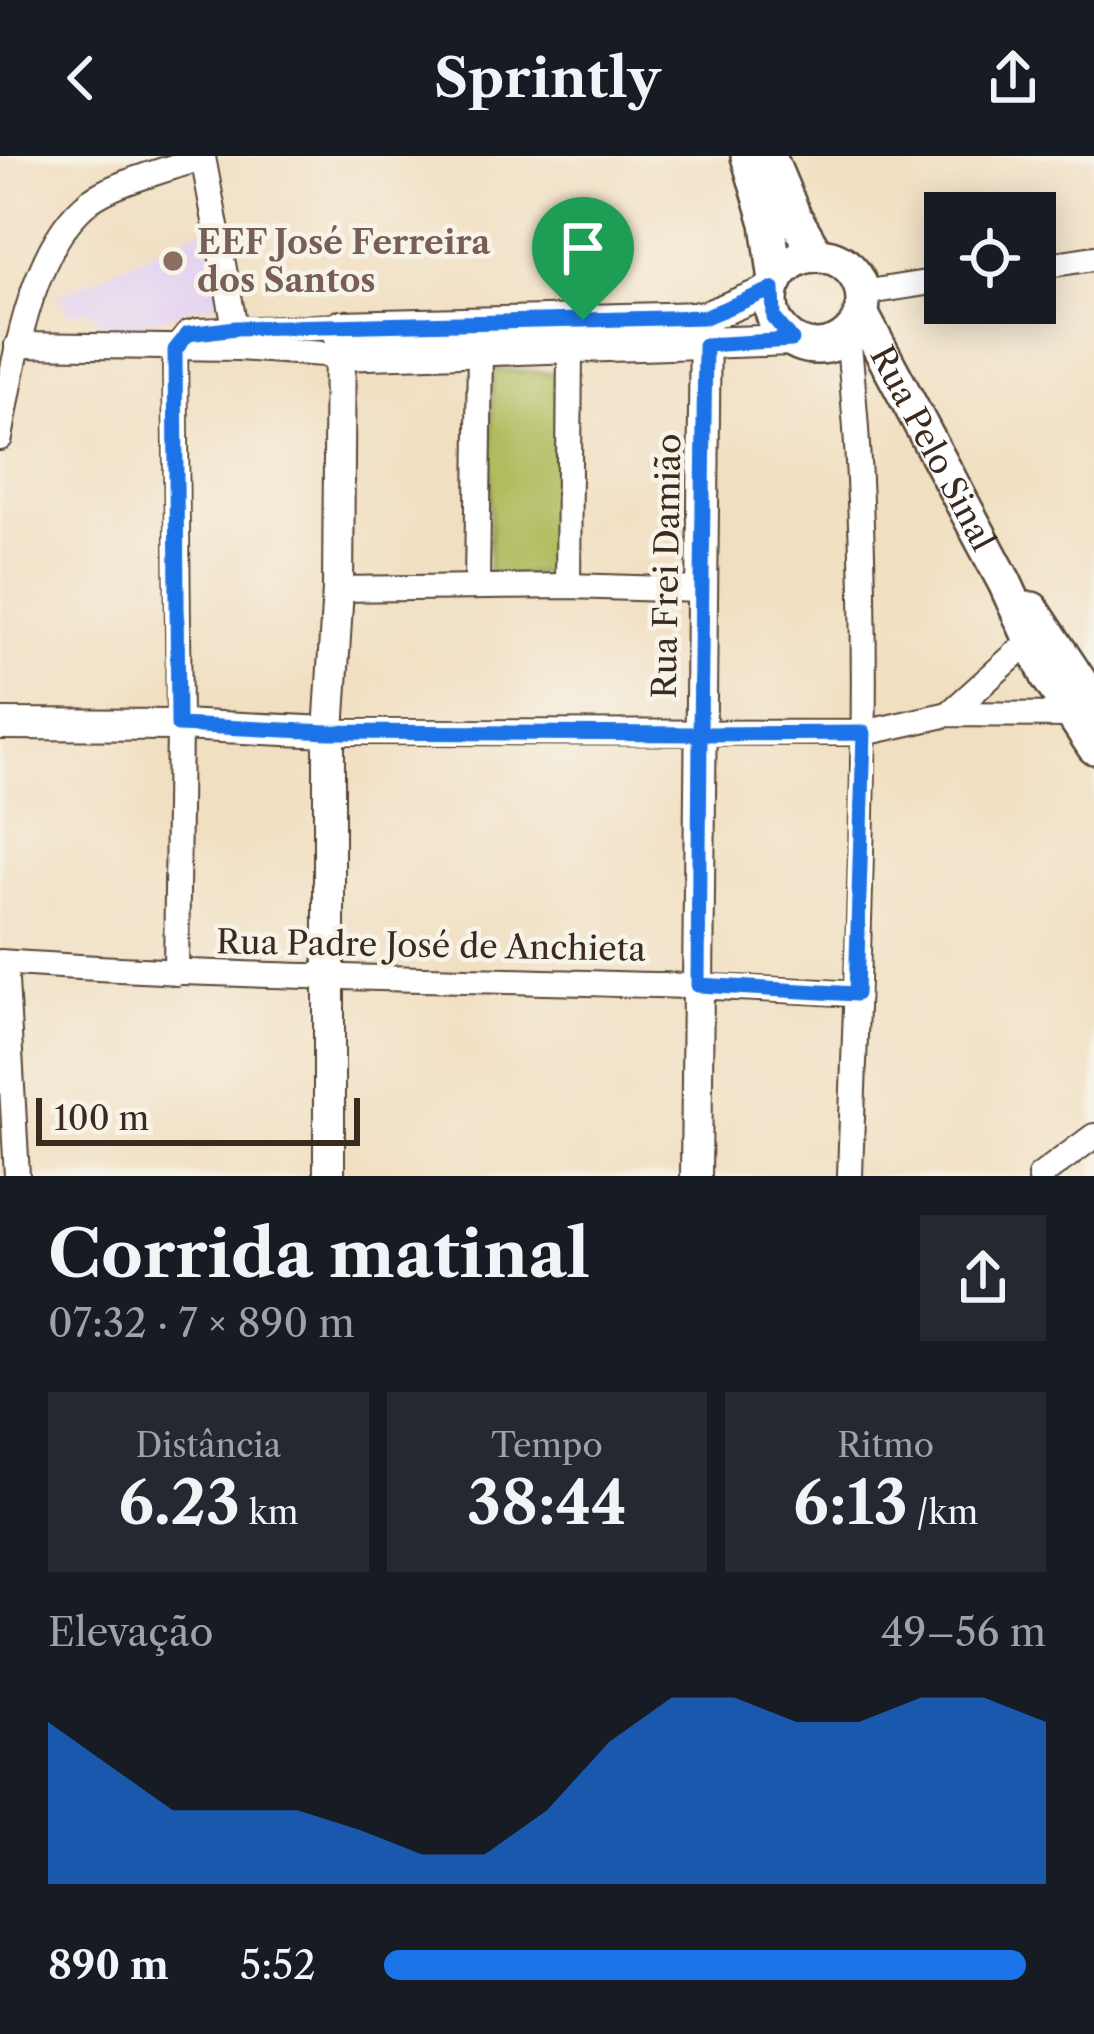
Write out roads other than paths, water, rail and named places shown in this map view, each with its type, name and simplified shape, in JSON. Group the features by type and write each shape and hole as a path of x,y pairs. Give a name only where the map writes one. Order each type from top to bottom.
{"main road":[{"path":"748,156 769,179 817,255"},
{"path":"769,179 774,318 792,340 821,347 857,314 847,266 817,255 800,258 774,285"},
{"name":"Rua Pelo Sinal","path":"857,314 1005,583 1083,709 1094,747"}],"street":[{"path":"0,438 17,345 48,257 78,212 98,195 204,157 237,338"},
{"path":"1056,264 1094,258"},
{"path":"176,973 175,350 188,334 570,348 705,331 774,285"},
{"path":"850,1176 864,733 857,314 924,288"},
{"path":"339,341 705,331 792,340"},
{"name":"Rua Frei Damião","path":"696,1176 705,331"},
{"path":"329,1176 329,732 338,589 339,341"},
{"path":"17,345 175,350"},
{"path":"477,586 480,348"},
{"path":"568,586 570,348"},
{"path":"338,589 568,586 702,590"},
{"path":"949,714 1039,636"},
{"path":"0,724 329,732 864,733 949,714 1083,709"},
{"path":"3,962 17,1176"},
{"name":"Rua Padre José de Anchieta","path":"3,962 176,973 698,985 856,994"},
{"path":"1040,1176 1086,1143"},
{"path":"1076,1176 1086,1143"}],"place":[{"name":"EEF José Ferreira dos Santos","path":"173,261"}]}
